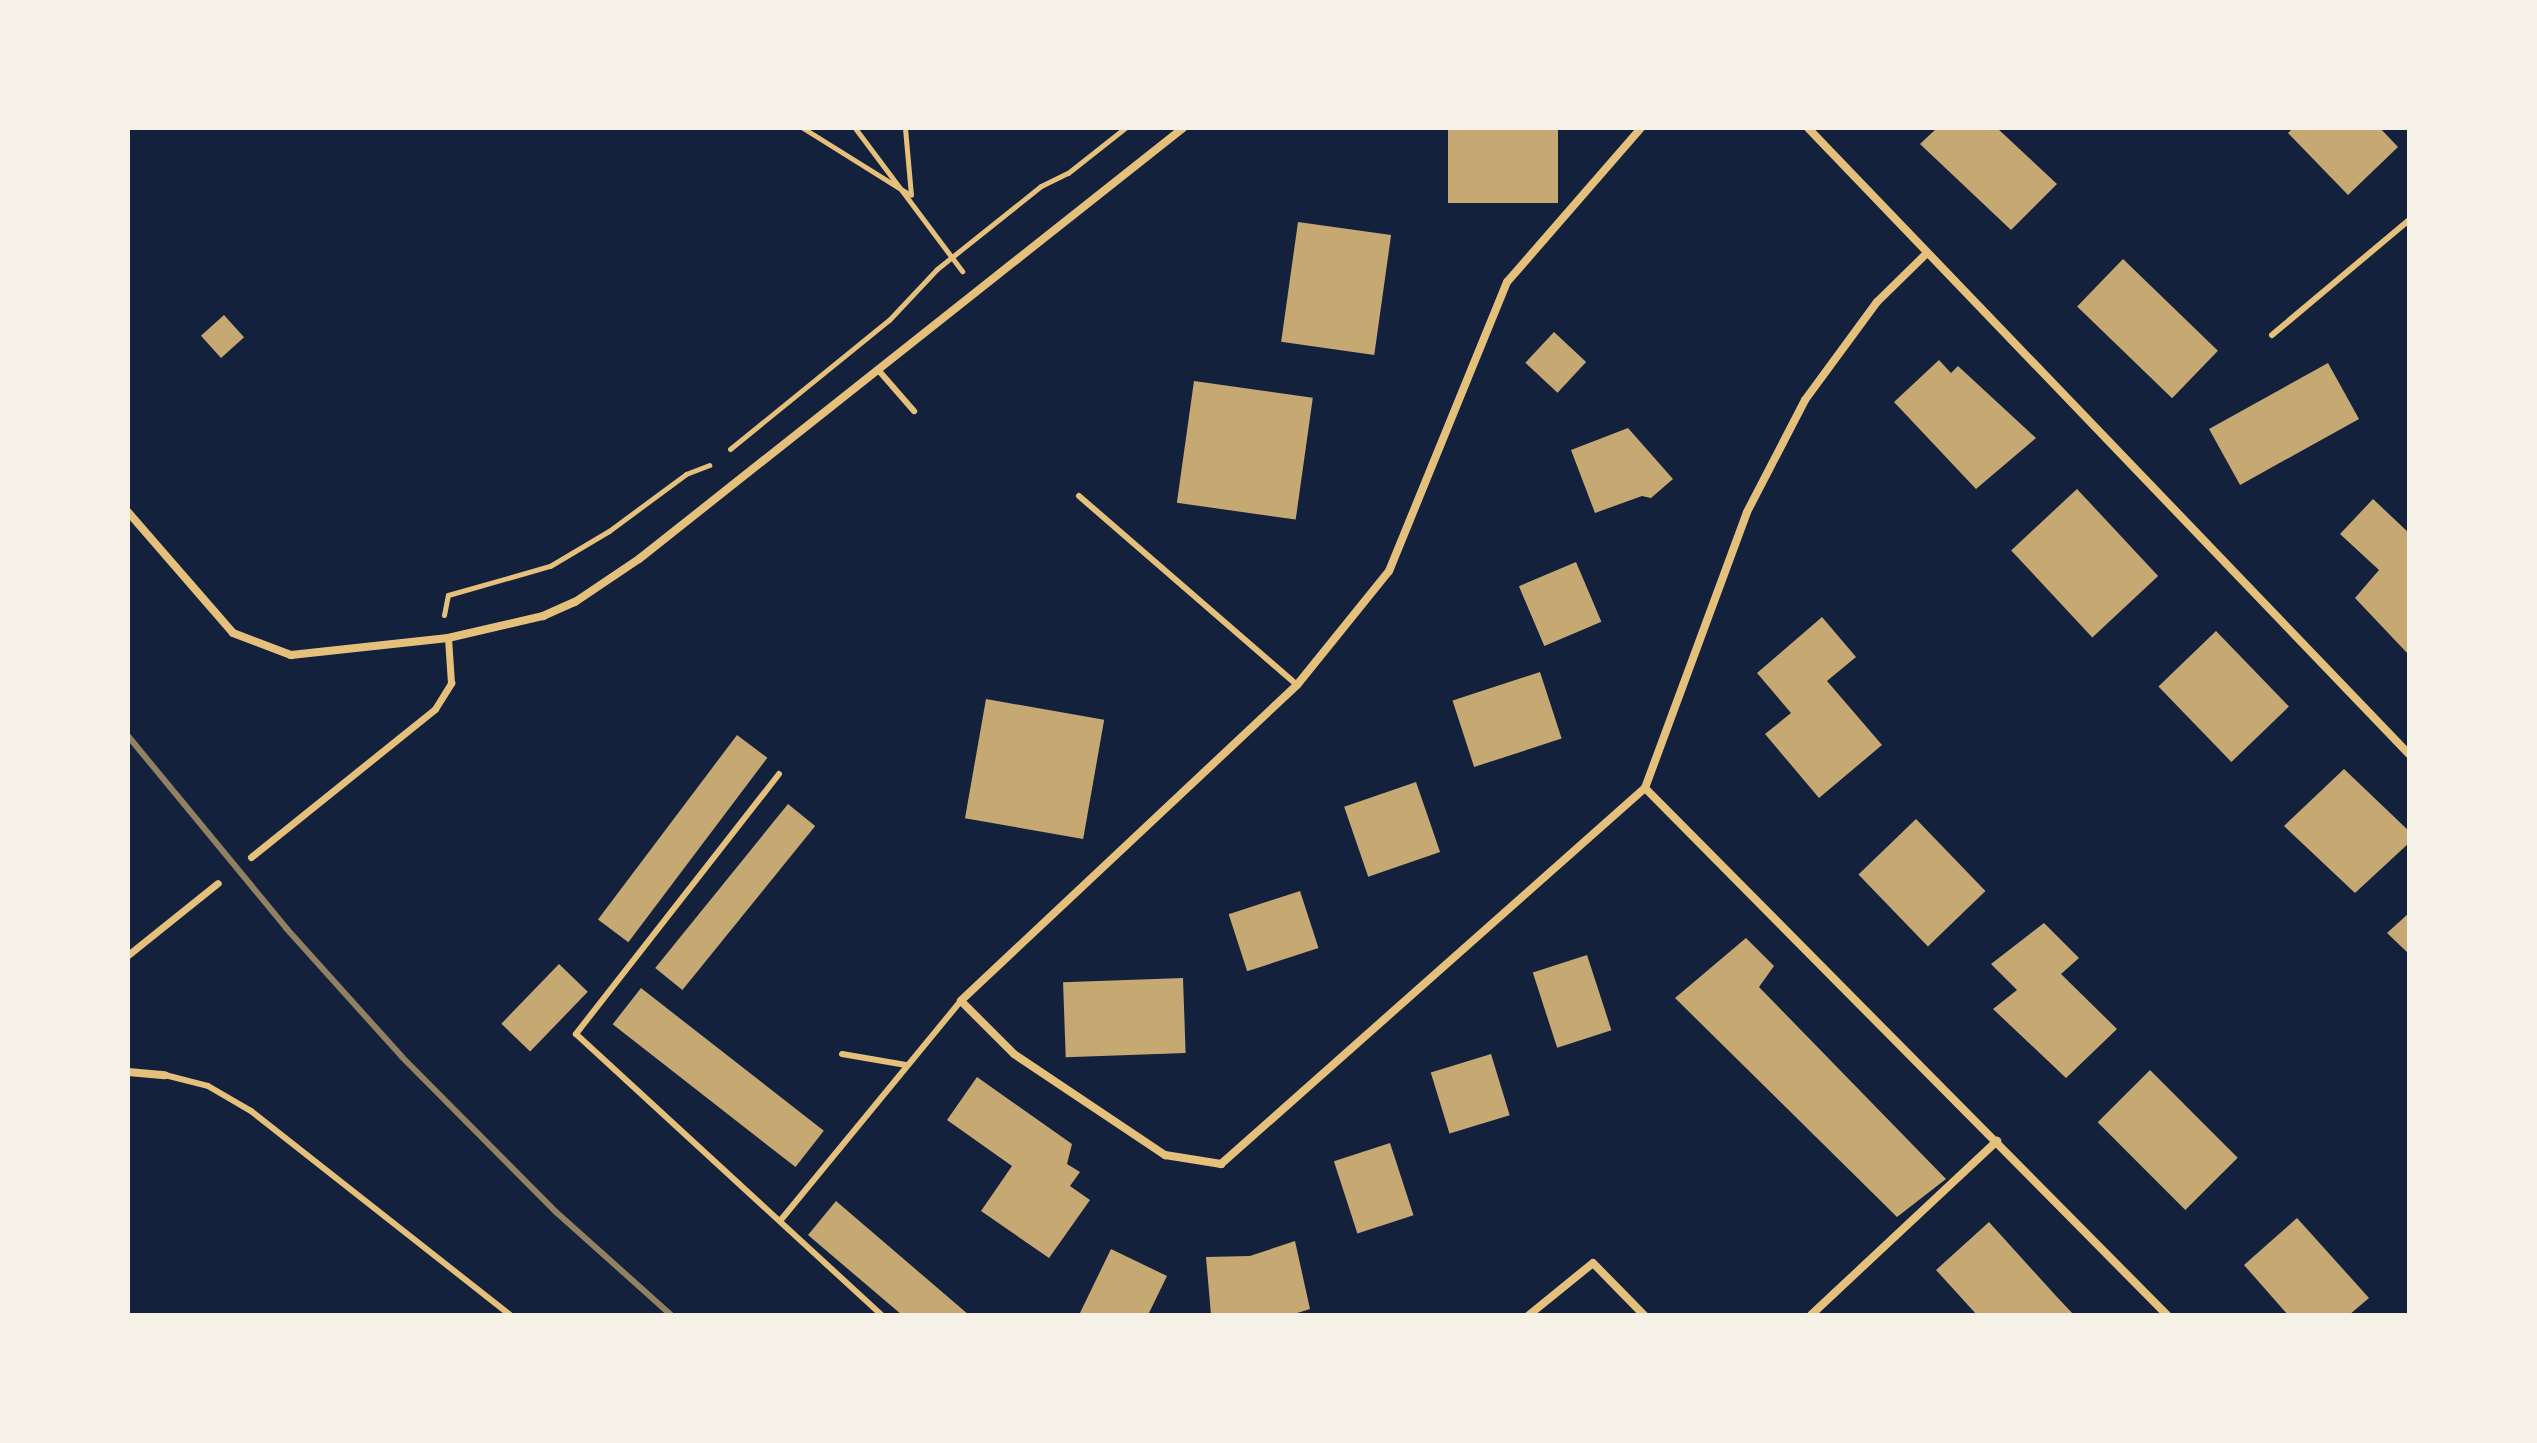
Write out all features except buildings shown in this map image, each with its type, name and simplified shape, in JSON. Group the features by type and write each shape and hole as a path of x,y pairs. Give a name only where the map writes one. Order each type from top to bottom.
{"street":[{"path":"128,512 212,613 233,633 259,646 291,655 320,655 448,638 543,616 575,602 880,372 1183,128"},
{"path":"1641,128 1507,282 1389,571 1297,685 961,1001 1014,1054 1165,1155 1221,1164 1645,788 1747,512 1805,400 1877,302 1926,254"},
{"path":"1808,128 2409,754"},
{"path":"251,857 441,702 453,670 448,638"},
{"path":"1645,788 2167,1315"},
{"path":"128,955 218,883"},
{"path":"128,1072 165,1075"},
{"path":"1811,1315 1997,1141"},
{"path":"1529,1315 1593,1263 1644,1315"}],"lane":[{"path":"2272,335 2409,220"},
{"path":"880,372 914,411"},
{"path":"1079,496 1297,685"},
{"path":"779,774 576,1034 882,1315"},
{"path":"780,1221 961,1001"},
{"path":"842,1054 906,1065"},
{"path":"165,1075 208,1086 251,1111 510,1315"}],"path":[{"path":"803,128 911,196"},
{"path":"855,128 911,196 967,279"},
{"path":"905,128 911,196"},
{"path":"448,638 443,607 448,595 550,566 609,531 686,474 707,467 889,320 952,256 1125,128"}],"railway":[{"path":"128,736 286,928 402,1057 556,1212 671,1315"}]}
